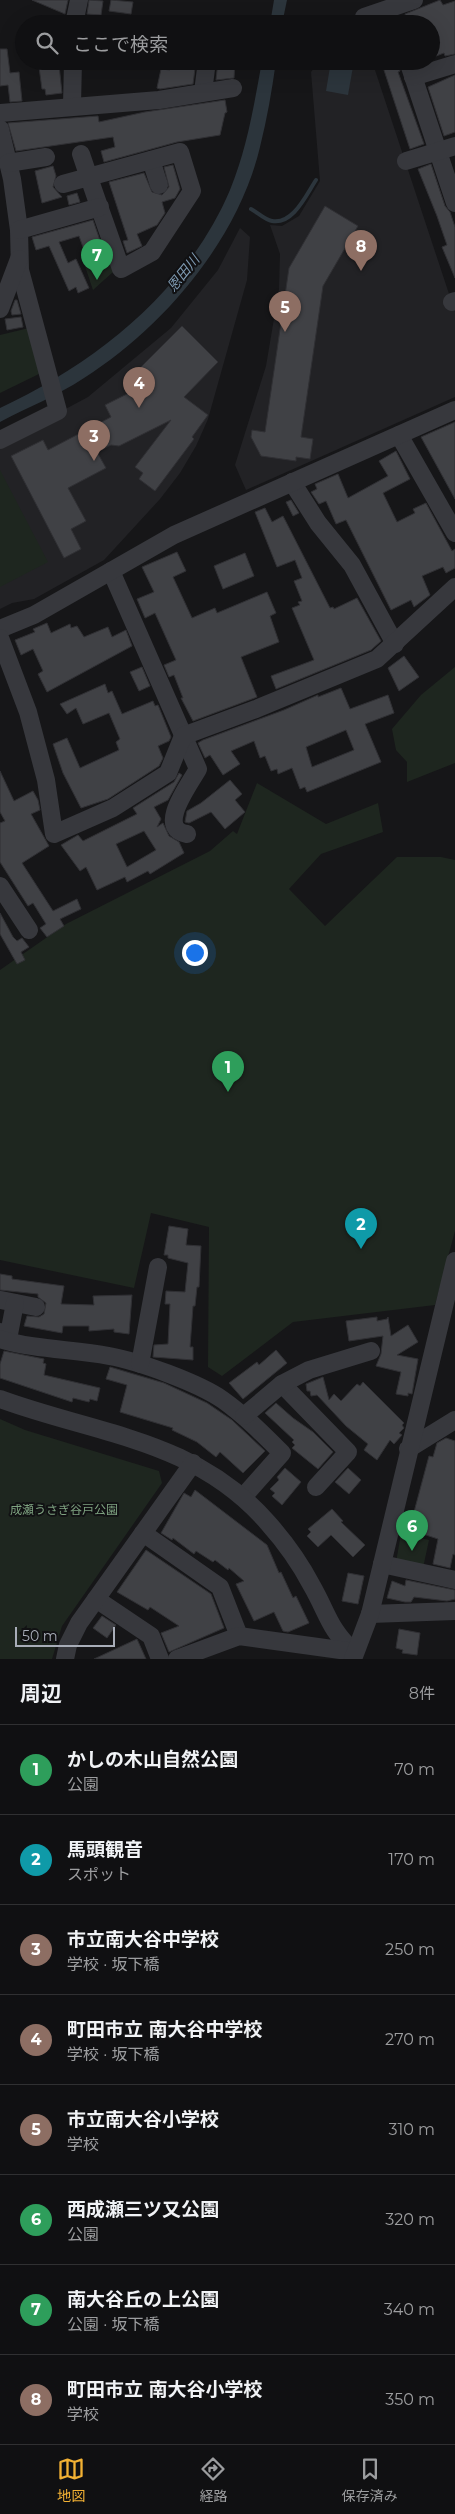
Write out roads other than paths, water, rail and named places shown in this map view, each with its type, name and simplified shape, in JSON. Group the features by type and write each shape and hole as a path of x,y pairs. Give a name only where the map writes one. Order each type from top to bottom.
{"street":[{"path":"76,15 79,0"},
{"path":"371,15 399,7"},
{"path":"440,66 455,64"},
{"path":"72,105 73,70"},
{"path":"203,92 206,70"},
{"path":"410,70 455,203"},
{"path":"0,113 72,105 159,100 233,88"},
{"path":"0,129 20,230 19,259 48,379 58,411 0,440"},
{"path":"406,161 455,146"},
{"path":"63,184 89,177 180,152 194,170 192,191 152,252 122,270 100,207 89,177 81,154"},
{"path":"8,163 46,157"},
{"path":"151,160 159,185"},
{"path":"20,230 100,207"},
{"path":"0,309 19,259"},
{"path":"455,410 174,535 34,615 0,638 28,712 46,780 54,834 114,808 168,773 183,736 377,660 455,587"},
{"path":"399,435 455,533"},
{"path":"292,482 318,523 352,565 395,644"},
{"path":"111,571 198,769 173,818 174,828 179,833 187,834"},
{"path":"0,629 34,615"},
{"path":"0,886 29,930"},
{"path":"354,1655 370,1614 408,1449 455,1261"},
{"path":"140,1364 158,1266"},
{"path":"0,1332 9,1334 8,1302 36,1307"},
{"path":"0,1339 21,1346 110,1356 140,1364 199,1386 221,1398 244,1416 282,1453 243,1497"},
{"path":"244,1416 282,1384 309,1370 352,1359 371,1351"},
{"path":"282,1384 348,1452 316,1487"},
{"path":"0,1399 59,1419 142,1442 193,1463 243,1497 291,1551 312,1586 333,1630 354,1655"},
{"path":"408,1449 455,1420"},
{"path":"65,1659 74,1633 96,1598 193,1463"},
{"path":"142,1533 220,1587 239,1636"},
{"path":"382,1564 455,1580"},
{"path":"96,1598 151,1636 160,1659"},
{"path":"370,1614 455,1611"},
{"path":"177,1659 239,1636 354,1655"}],"water":[{"path":"274,0 287,0 284,15 272,15"},
{"name":"恩田川","path":"260,70 275,70 265,126 249,182 234,215 215,248 193,279 142,334 113,358 63,390 0,422 0,408 36,390 104,346 135,320 164,291 212,227 236,174 249,127"},
{"path":"330,70 352,70 348,95 326,91"}],"waterway":[{"path":"251,209 264,218 280,221 293,214 316,180"}],"place":[{"name":"町田市立 南大谷小学校","path":"361,271"},
{"name":"南大谷丘の上公園","path":"97,280"},
{"name":"市立南大谷小学校","path":"285,332"},
{"name":"町田市立 南大谷中学校","path":"139,408"},
{"name":"市立南大谷中学校","path":"94,461"},
{"name":"かしの木山自然公園","path":"228,1092"},
{"name":"馬頭観音","path":"361,1249"},
{"name":"西成瀬三ツ又公園","path":"412,1551"}],"park label":[{"name":"成瀬うさぎ谷戸公園","path":"64,1509"}]}
